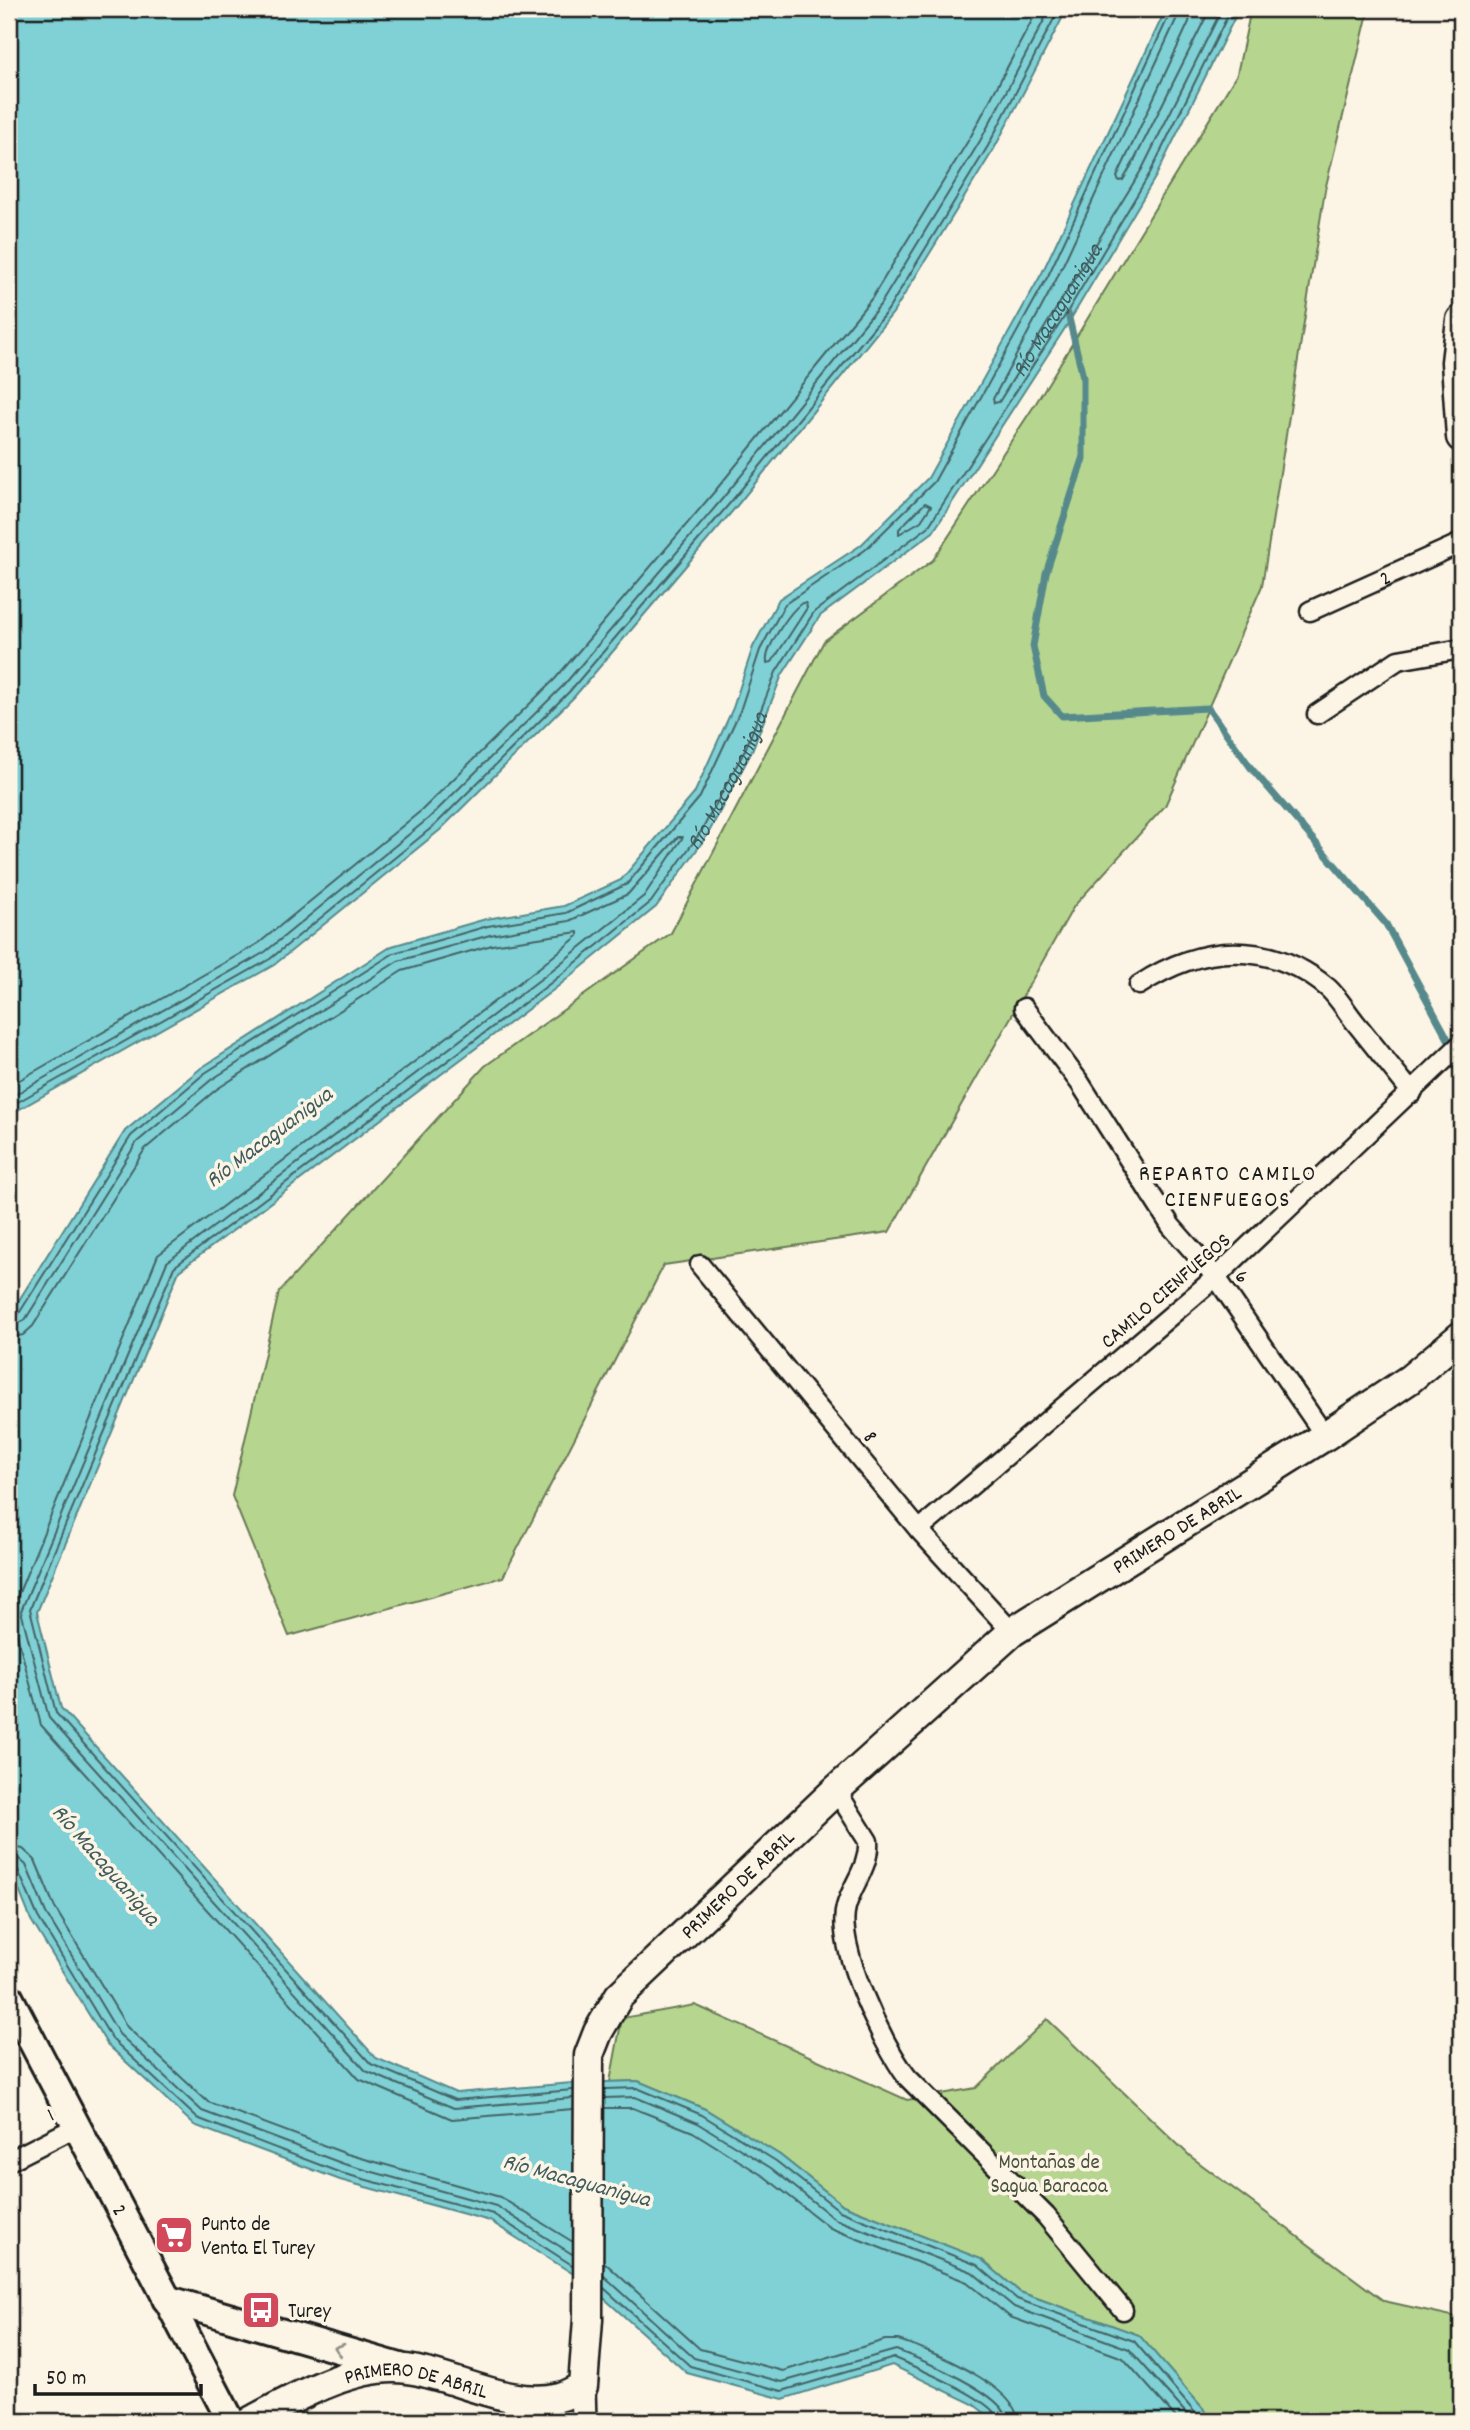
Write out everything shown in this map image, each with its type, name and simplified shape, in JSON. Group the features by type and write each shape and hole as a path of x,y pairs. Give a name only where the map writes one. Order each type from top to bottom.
{"main road":[{"path":"1461,320 1456,362 1461,437"},
{"name":"PRIMERO DE ABRIL","path":"251,2421 288,2401 354,2373 405,2368 518,2398 558,2398 583,2386 588,2319 589,2055 598,2032 619,1996 836,1790 1012,1632 1325,1436 1410,1379 1461,1336"},
{"name":"2","path":"9,1997 231,2421"},
{"path":"166,2299 405,2368"}],"street":[{"name":"2","path":"1310,611 1461,543"},
{"path":"1317,715 1398,660 1461,649"},
{"path":"1139,985 1164,968 1223,952 1255,952 1297,967 1329,989 1412,1093"},
{"name":"6","path":"1024,1008 1080,1083 1171,1226 1216,1277 1325,1436"},
{"name":"CAMILO CIENFUEGOS","path":"919,1530 1216,1277 1461,1045"},
{"name":"8","path":"700,1265 919,1530 1012,1632"},
{"path":"836,1790 868,1841 869,1852 864,1867 845,1908 845,1934 878,2030 891,2057 906,2077 1046,2216 1123,2310"},
{"name":"1","path":"9,2161 76,2127"},
{"path":"583,2386 584,2421"}],"green space":[{"path":"1251,9 1369,9 1325,190 1262,586 1165,806 1074,906 889,1232 664,1265 503,1577 289,1636 232,1496 279,1292 485,1066 671,933 824,641 933,560 1036,403 1237,74"},
{"name":"Montañas de Sagua Baracoa","path":"695,2005 907,2100 976,2088 1047,2019 1190,2156 1384,2301 1461,2318 1461,2421 1209,2421 1207,2413 1139,2335 1020,2292 981,2259 843,2205 780,2155 705,2109 638,2081 610,2082 622,2018"}],"water":[{"path":"9,9 1067,9 994,149 893,313 735,508 574,697 440,830 274,965 9,1115"},
{"name":"Río Macaguanigua","path":"1166,9 1239,9 1156,176 1069,322 933,532 820,616 782,675 751,753 708,834 656,907 556,988 179,1271 37,1612 61,1708 376,2058 456,2093 572,2083 638,2081 705,2109 780,2155 843,2205 981,2259 1020,2292 1139,2335 1207,2413 1209,2421 995,2421 973,2404 892,2365 783,2399 687,2373 586,2282 490,2221 340,2180 194,2125 107,2044 31,1920 9,1865 9,1316 125,1131 201,1068 392,946 486,919 564,906 621,880 694,794 733,708 753,647 779,599 861,545 928,478 1042,273"}],"waterway":[{"path":"1231,16 1243,9"},
{"name":"Río Macaguanigua","path":"1068,314 1083,377 1083,459 1046,573 1033,646 1044,696 1062,716 1208,708 1251,768 1386,924 1461,1063"}],"place":[{"name":"Punto de Venta El Turey","path":"174,2235"},
{"name":"Turey","path":"261,2310"}],"district":[{"name":"REPARTO CAMILO CIENFUEGOS","path":"1228,1185"}]}
